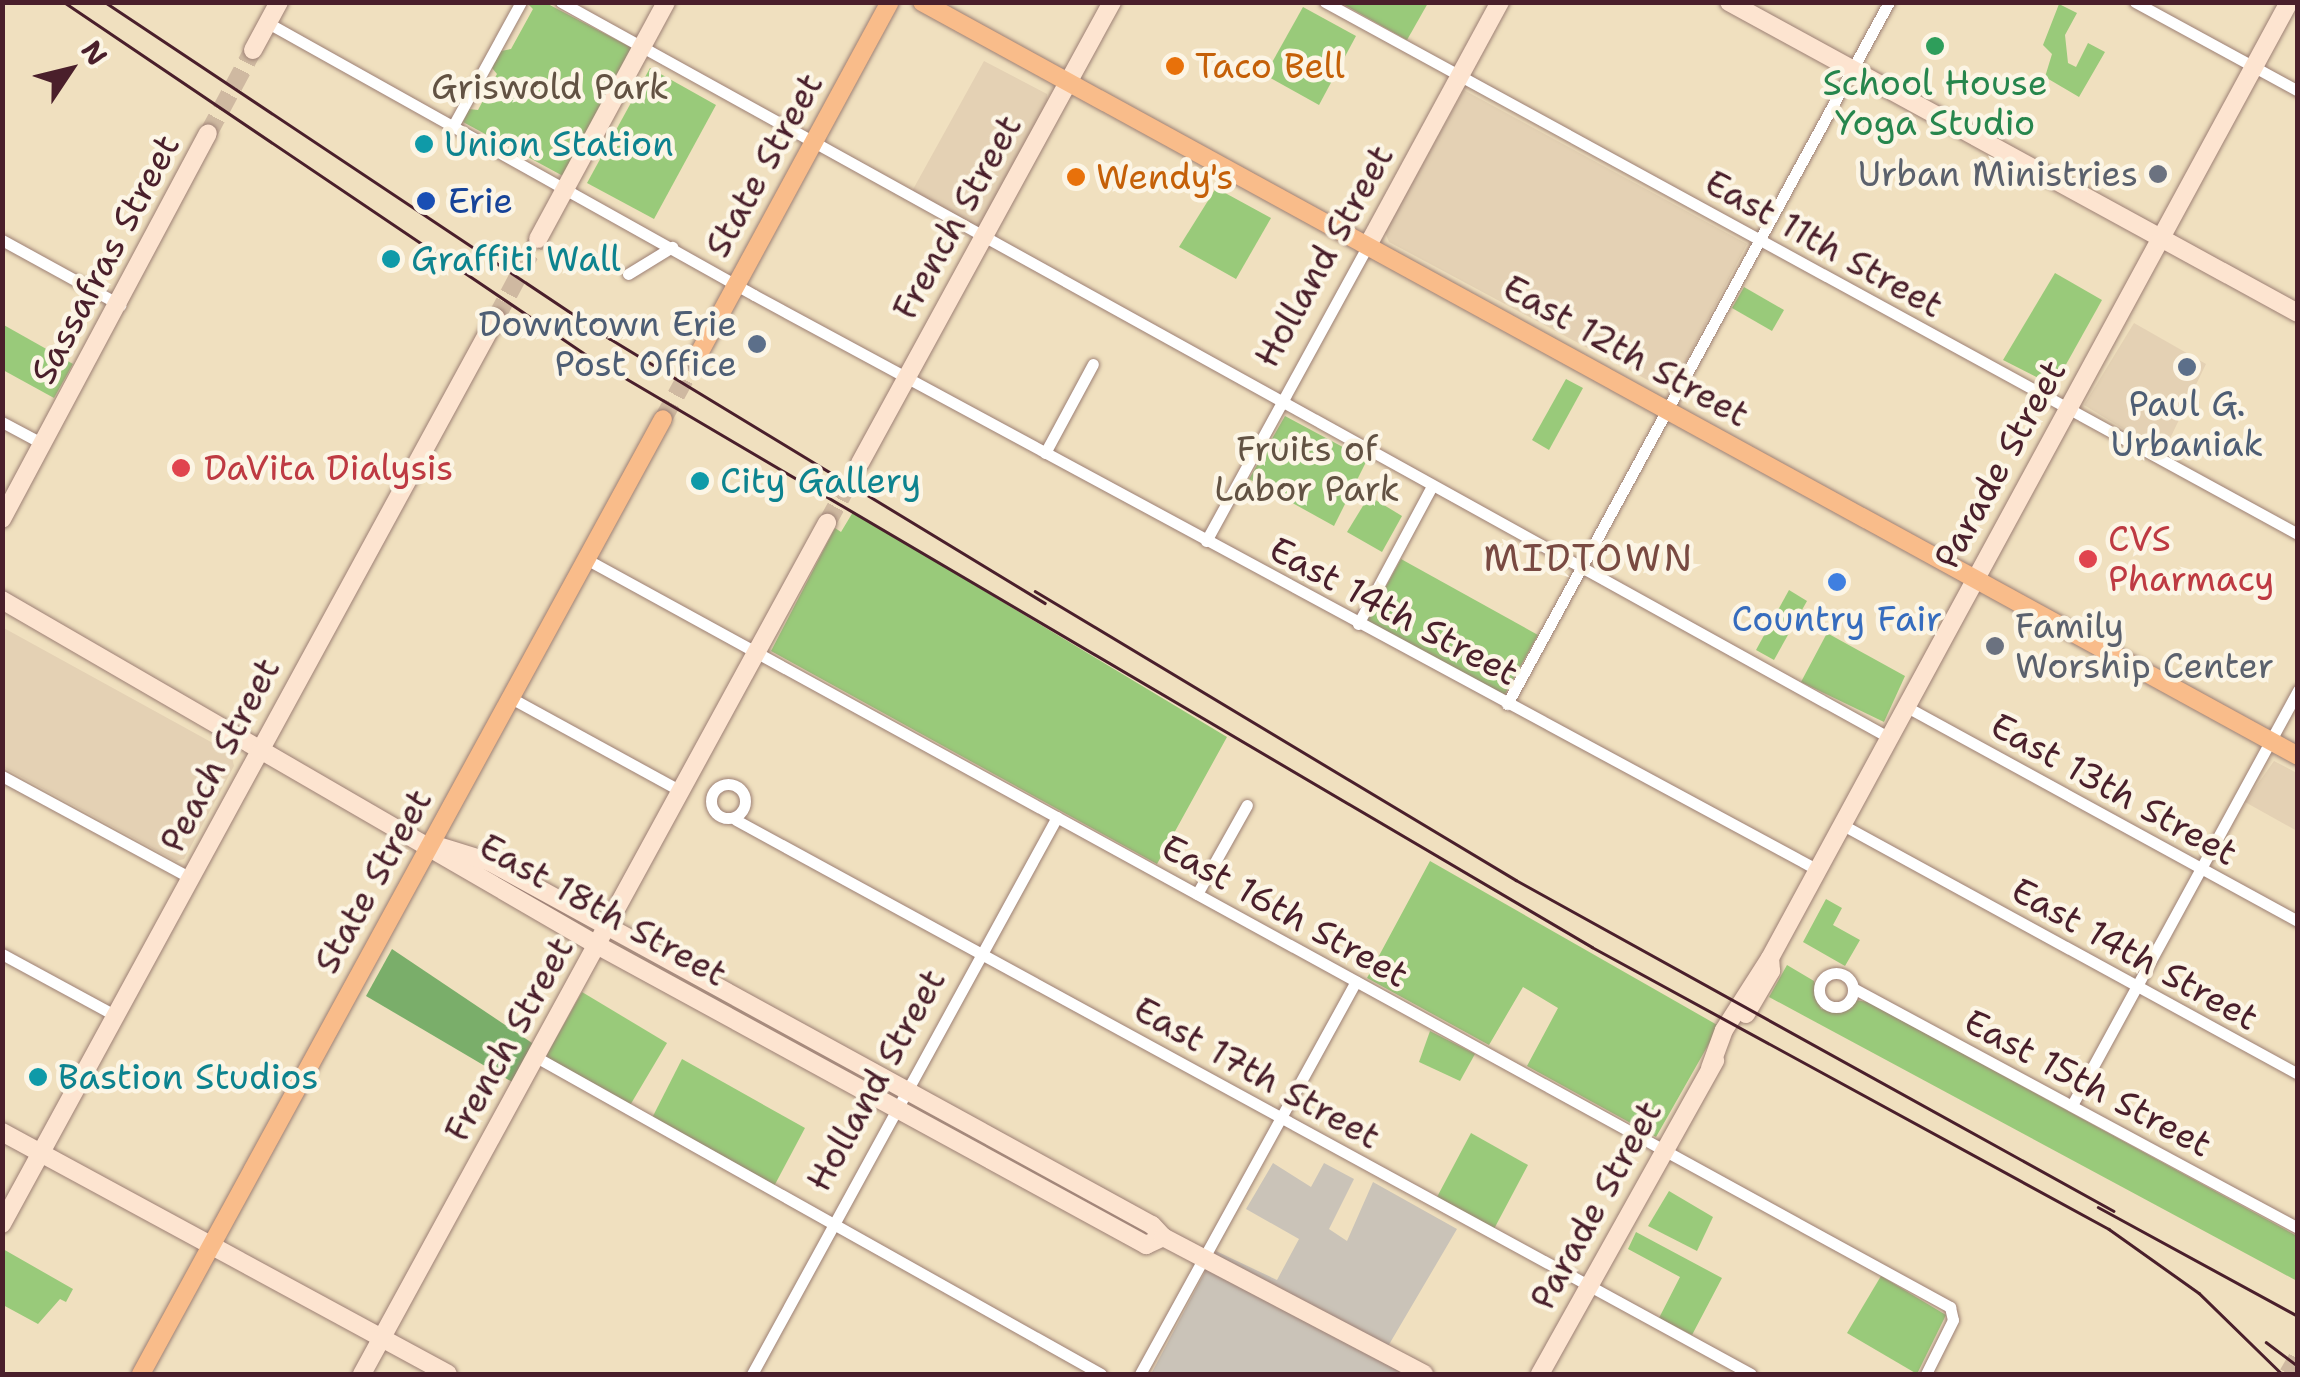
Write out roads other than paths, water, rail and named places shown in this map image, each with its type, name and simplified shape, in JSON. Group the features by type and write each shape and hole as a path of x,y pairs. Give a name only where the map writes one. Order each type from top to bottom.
{"main road":[{"path":"253,50 279,2"},
{"path":"538,240 666,2"},
{"name":"State Street","path":"696,359 890,2"},
{"name":"East 12th Street","path":"922,2 2298,756"},
{"name":"French Street","path":"860,463 1112,2"},
{"name":"Holland Street","path":"1368,245 1500,2"},
{"path":"1729,2 2298,313"},
{"name":"Parade Street","path":"1540,1374 1710,1068 1771,971 1770,958 1840,824 2289,2"},
{"name":"Sassafras Street","path":"2,519 120,305 208,134"},
{"name":"Peach Street","path":"2,1224 496,318"},
{"name":"State Street","path":"141,1374 662,420"},
{"name":"French Street","path":"362,1374 827,524"},
{"path":"2,600 431,844"},
{"name":"East 18th Street","path":"431,844 490,862 1152,1225 1163,1237 1206,1256 1424,1374"},
{"name":"East 18th Street","path":"431,844 458,867 1146,1245 1163,1237"},
{"path":"2,1132 448,1374"}],"street":[{"path":"452,126 521,2"},
{"path":"561,2 1888,737"},
{"name":"East 11th Street","path":"1324,2 2298,534"},
{"path":"1507,704 1889,2"},
{"path":"2135,2 2298,92"},
{"name":"East 14th Street","path":"268,23 1206,542 1816,869"},
{"path":"2,240 120,305"},
{"name":"Holland Street","path":"1206,542 1368,245"},
{"path":"628,274 672,247"},
{"path":"1045,453 1094,364"},
{"path":"2,422 43,444"},
{"path":"1358,624 1432,486"},
{"name":"East 16th Street","path":"586,559 1664,1149 1954,1314 1926,1374"},
{"path":"2072,1105 2298,690"},
{"path":"511,698 682,792"},
{"name":"East 13th Street","path":"1905,706 2298,920"},
{"path":"2,776 192,878"},
{"path":"1197,894 1247,805"},
{"name":"Holland Street","path":"752,1374 1057,817"},
{"name":"East 17th Street","path":"736,820 1751,1374"},
{"name":"East 14th Street","path":"1840,824 2298,1074"},
{"path":"2,954 116,1016"},
{"path":"1140,1374 1356,981"},
{"name":"East 15th Street","path":"1853,988 2298,1228"},
{"path":"536,1057 832,1229 1101,1374"}],"tunnel":[{"path":"208,134 253,50"},
{"path":"496,318 538,239"},
{"path":"663,419 696,359"},
{"path":"827,523 860,463"},
{"path":"2288,1374 2298,1357"}],"railway":[{"path":"64,2 588,356 1592,947 2109,1229 2199,1293 2282,1374"},
{"path":"105,2 609,338 1045,603"},
{"path":"1035,591 1516,880 2114,1211"},
{"path":"2098,1207 2298,1316"},
{"path":"2266,1342 2298,1366"}],"place":[{"name":"School House Yoga Studio","path":"1935,46"},
{"name":"Taco Bell","path":"1175,66"},
{"name":"Union Station","path":"424,144"},
{"name":"Urban Ministries","path":"2158,174"},
{"name":"Wendy's","path":"1076,177"},
{"name":"Erie","path":"426,201"},
{"name":"Graffiti Wall","path":"391,259"},
{"name":"Downtown Erie Post Office","path":"757,344"},
{"name":"Paul G. Urbaniak","path":"2187,367"},
{"name":"DaVita Dialysis","path":"181,468"},
{"name":"City Gallery","path":"700,481"},
{"name":"CVS Pharmacy","path":"2088,559"},
{"name":"Country Fair","path":"1837,582"},
{"name":"Family Worship Center","path":"1995,646"},
{"name":"Bastion Studios","path":"38,1077"}],"district":[{"name":"MIDTOWN","path":"1589,558"}],"park label":[{"name":"Griswold Park","path":"550,87"},
{"name":"Fruits of Labor Park","path":"1307,469"}]}
